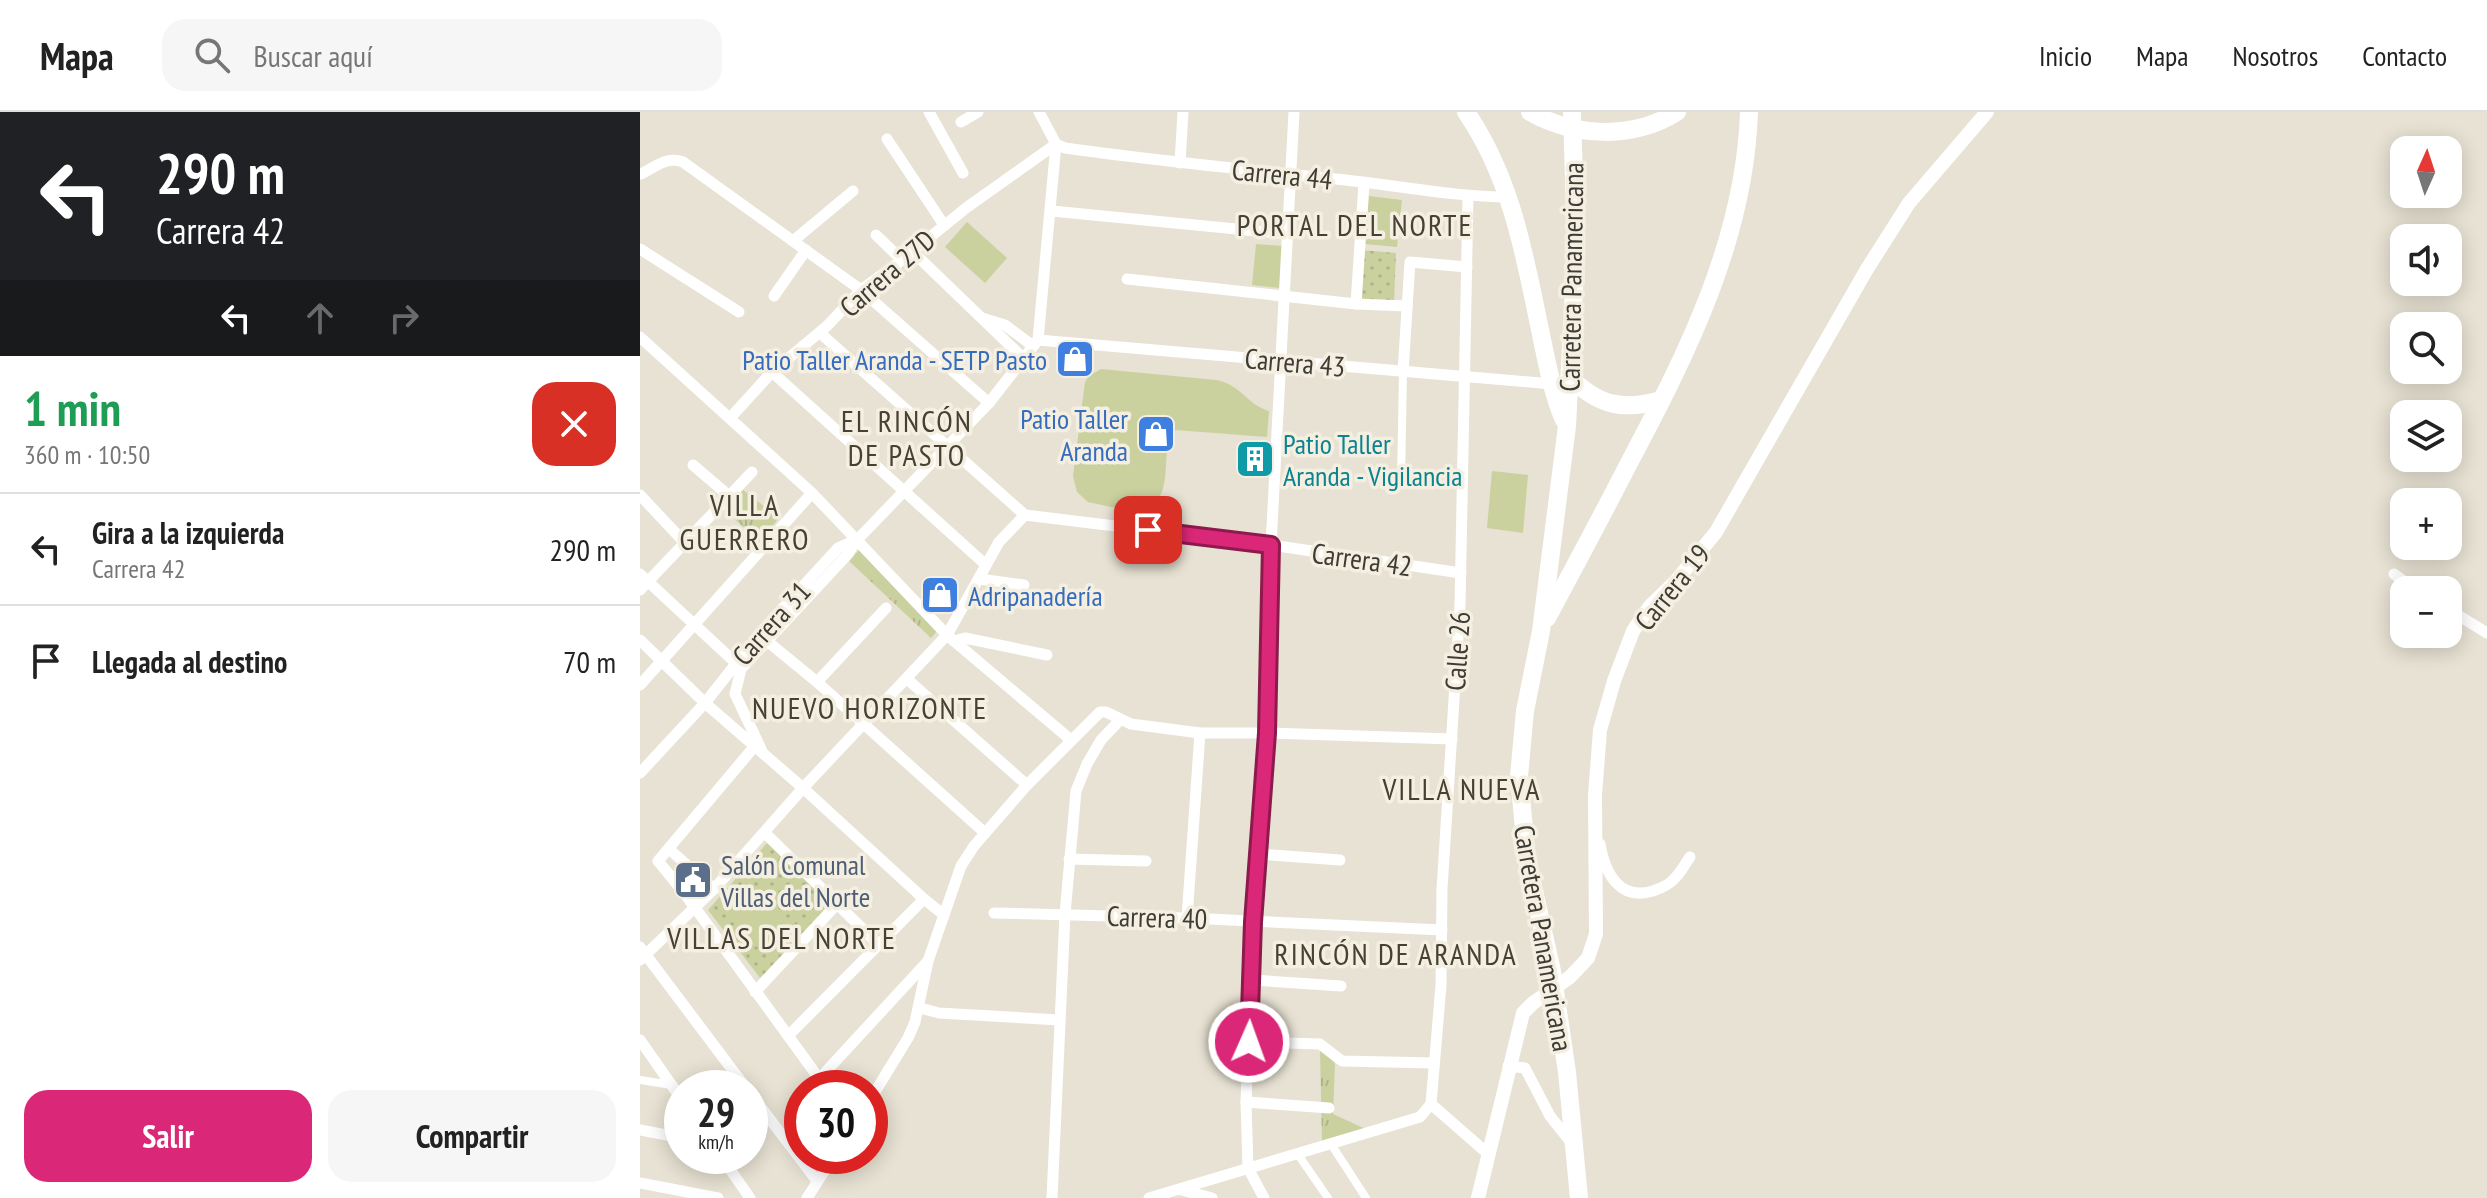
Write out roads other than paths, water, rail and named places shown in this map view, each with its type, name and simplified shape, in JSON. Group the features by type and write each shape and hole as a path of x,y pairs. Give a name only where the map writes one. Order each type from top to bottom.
{"highway":[{"path":"1466,112 1490,153 1509,197 1561,381 1613,404 1643,406 1662,400"},
{"name":"Carretera Panamericana","path":"1572,112 1576,249 1561,381 1567,426 1541,631 1525,711 1519,776 1527,860 1552,971 1579,1198"},
{"path":"1536,116 1555,125 1612,132 1644,127 1677,112"},
{"name":"Carretera Panamericana","path":"1541,631 1662,400 1697,326 1730,235 1742,183 1749,112"}],"street":[{"path":"929,112 963,173"},
{"path":"961,122 978,112"},
{"path":"858,539 989,403 1035,343 1052,211 1056,144 1039,112"},
{"path":"1180,163 1183,112"},
{"path":"1264,1198 1248,1168 1246,1102 1253,922 1267,733 1271,545 1294,112"},
{"name":"Carrera 19","path":"1478,1198 1523,1013 1570,977 1588,958 1596,934 1595,819 1600,730 1633,631 1650,606 1676,581 1716,532 1867,269 1909,203 1987,112"},
{"path":"887,139 944,225"},
{"name":"Carrera 44","path":"1056,144 1065,148 1180,163 1468,197 1509,197"},
{"name":"Carrera 27D","path":"731,417 772,372 820,333 861,290 1056,144"},
{"path":"640,174 667,160 683,162 861,290 989,403"},
{"path":"1356,304 1364,183"},
{"path":"793,241 853,191"},
{"name":"Calle 26","path":"1431,1104 1441,985 1442,889 1461,573 1468,197"},
{"path":"1052,211 1288,234"},
{"path":"876,235 902,260"},
{"path":"640,249 739,312"},
{"path":"774,296 806,250"},
{"path":"913,252 1023,358"},
{"path":"1401,480 1403,372 1410,262 1467,267"},
{"path":"1127,279 1356,304 1407,306"},
{"path":"981,318 1005,325 1035,343"},
{"path":"732,1070 642,954 714,889 803,788 950,638 999,542 1025,515 820,333"},
{"path":"640,337 812,493 950,638 1071,740"},
{"name":"Carrera 43","path":"1035,343 1464,377 1561,381"},
{"path":"772,372 986,565"},
{"path":"693,465 728,495"},
{"path":"752,472 643,582 738,665 735,694 766,758"},
{"path":"640,685 812,493"},
{"path":"640,495 685,543"},
{"name":"Carrera 42","path":"1025,515 1271,545 1461,573"},
{"name":"Carrera 31","path":"640,773 764,637 848,554 858,539"},
{"path":"980,579 1024,585"},
{"path":"817,682 886,608"},
{"path":"2462,618 2487,633"},
{"path":"764,637 985,833"},
{"path":"950,638 976,639 1047,655"},
{"path":"640,640 705,703 944,915"},
{"path":"907,679 1027,785"},
{"path":"888,1071 908,1038 920,1008 928,961 961,866 1027,785 1100,712 1131,724 1200,733 1452,739"},
{"path":"1052,1198 1065,914 1076,791 1101,740 1120,720"},
{"path":"1187,918 1200,733"},
{"path":"754,747 658,861 813,1070"},
{"path":"1595,819 1602,858 1614,880 1629,893 1644,893 1665,887 1675,879 1690,857"},
{"path":"765,833 878,944"},
{"path":"669,849 714,889"},
{"path":"1258,854 1340,860"},
{"path":"1069,859 1146,861"},
{"path":"788,1036 924,899"},
{"path":"755,992 838,903"},
{"name":"Carrera 40","path":"994,913 1442,930"},
{"path":"835,1070 928,961"},
{"path":"1252,980 1341,986"},
{"path":"920,1008 939,1013 1059,1020"},
{"path":"640,1040 664,1074"},
{"path":"1249,1042 1320,1044 1342,1061 1434,1063"},
{"path":"1508,1066 1525,1068 1550,1116 1575,1149"},
{"path":"640,1080 664,1084"},
{"path":"1246,1102 1329,1108"},
{"path":"1191,1194 1248,1168 1420,1117 1431,1104 1487,1153"},
{"path":"768,1116 817,1181"},
{"path":"640,1130 664,1135"},
{"path":"1331,1144 1366,1198"},
{"path":"1297,1153 1328,1198"},
{"path":"733,1174 750,1198"},
{"path":"807,1198 822,1174"},
{"path":"640,1183 718,1198"},
{"path":"1151,1198 1191,1194 1212,1198"}],"place":[{"name":"Patio Taller Aranda - SETP Pasto","path":"1075,359"},
{"name":"Patio Taller Aranda","path":"1156,434"},
{"name":"Patio Taller Aranda - Vigilancia","path":"1255,459"},
{"name":"Adripanadería","path":"940,595"},
{"name":"Salón Comunal Villas del Norte","path":"693,880"}],"district":[{"name":"PORTAL DEL NORTE","path":"1355,224"},
{"name":"EL RINCÓN DE PASTO","path":"907,437"},
{"name":"VILLA GUERRERO","path":"745,521"},
{"name":"NUEVO HORIZONTE","path":"870,707"},
{"name":"VILLA NUEVA","path":"1462,788"},
{"name":"VILLAS DEL NORTE","path":"782,937"},
{"name":"RINCÓN DE ARANDA","path":"1396,953"}]}
